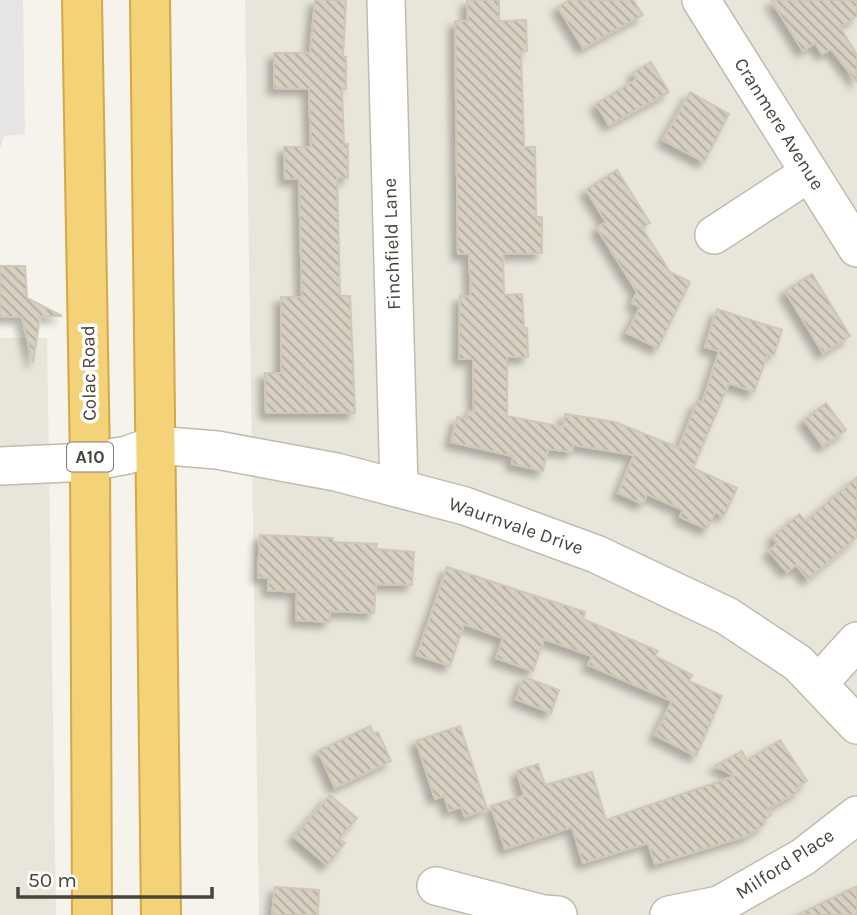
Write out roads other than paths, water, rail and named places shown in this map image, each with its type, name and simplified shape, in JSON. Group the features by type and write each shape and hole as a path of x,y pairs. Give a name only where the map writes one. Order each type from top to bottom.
{"highway":[{"name":"Colac Road","path":"82,0 124,454 161,915"},
{"name":"Colac Road","path":"92,915 124,454 150,0"}],"street":[{"name":"Finchfield Lane","path":"386,0 399,488"},
{"name":"Cranmere Avenue","path":"701,0 857,248"},
{"path":"714,235 809,173"},
{"name":"Waurnvale Drive","path":"0,466 124,454 230,453 336,472 466,506 596,554 727,616 798,663 820,682 857,725"},
{"path":"820,682 857,641"},
{"name":"Milford Place","path":"669,915 719,905 803,857 857,815"},
{"path":"436,886 558,915"}]}
